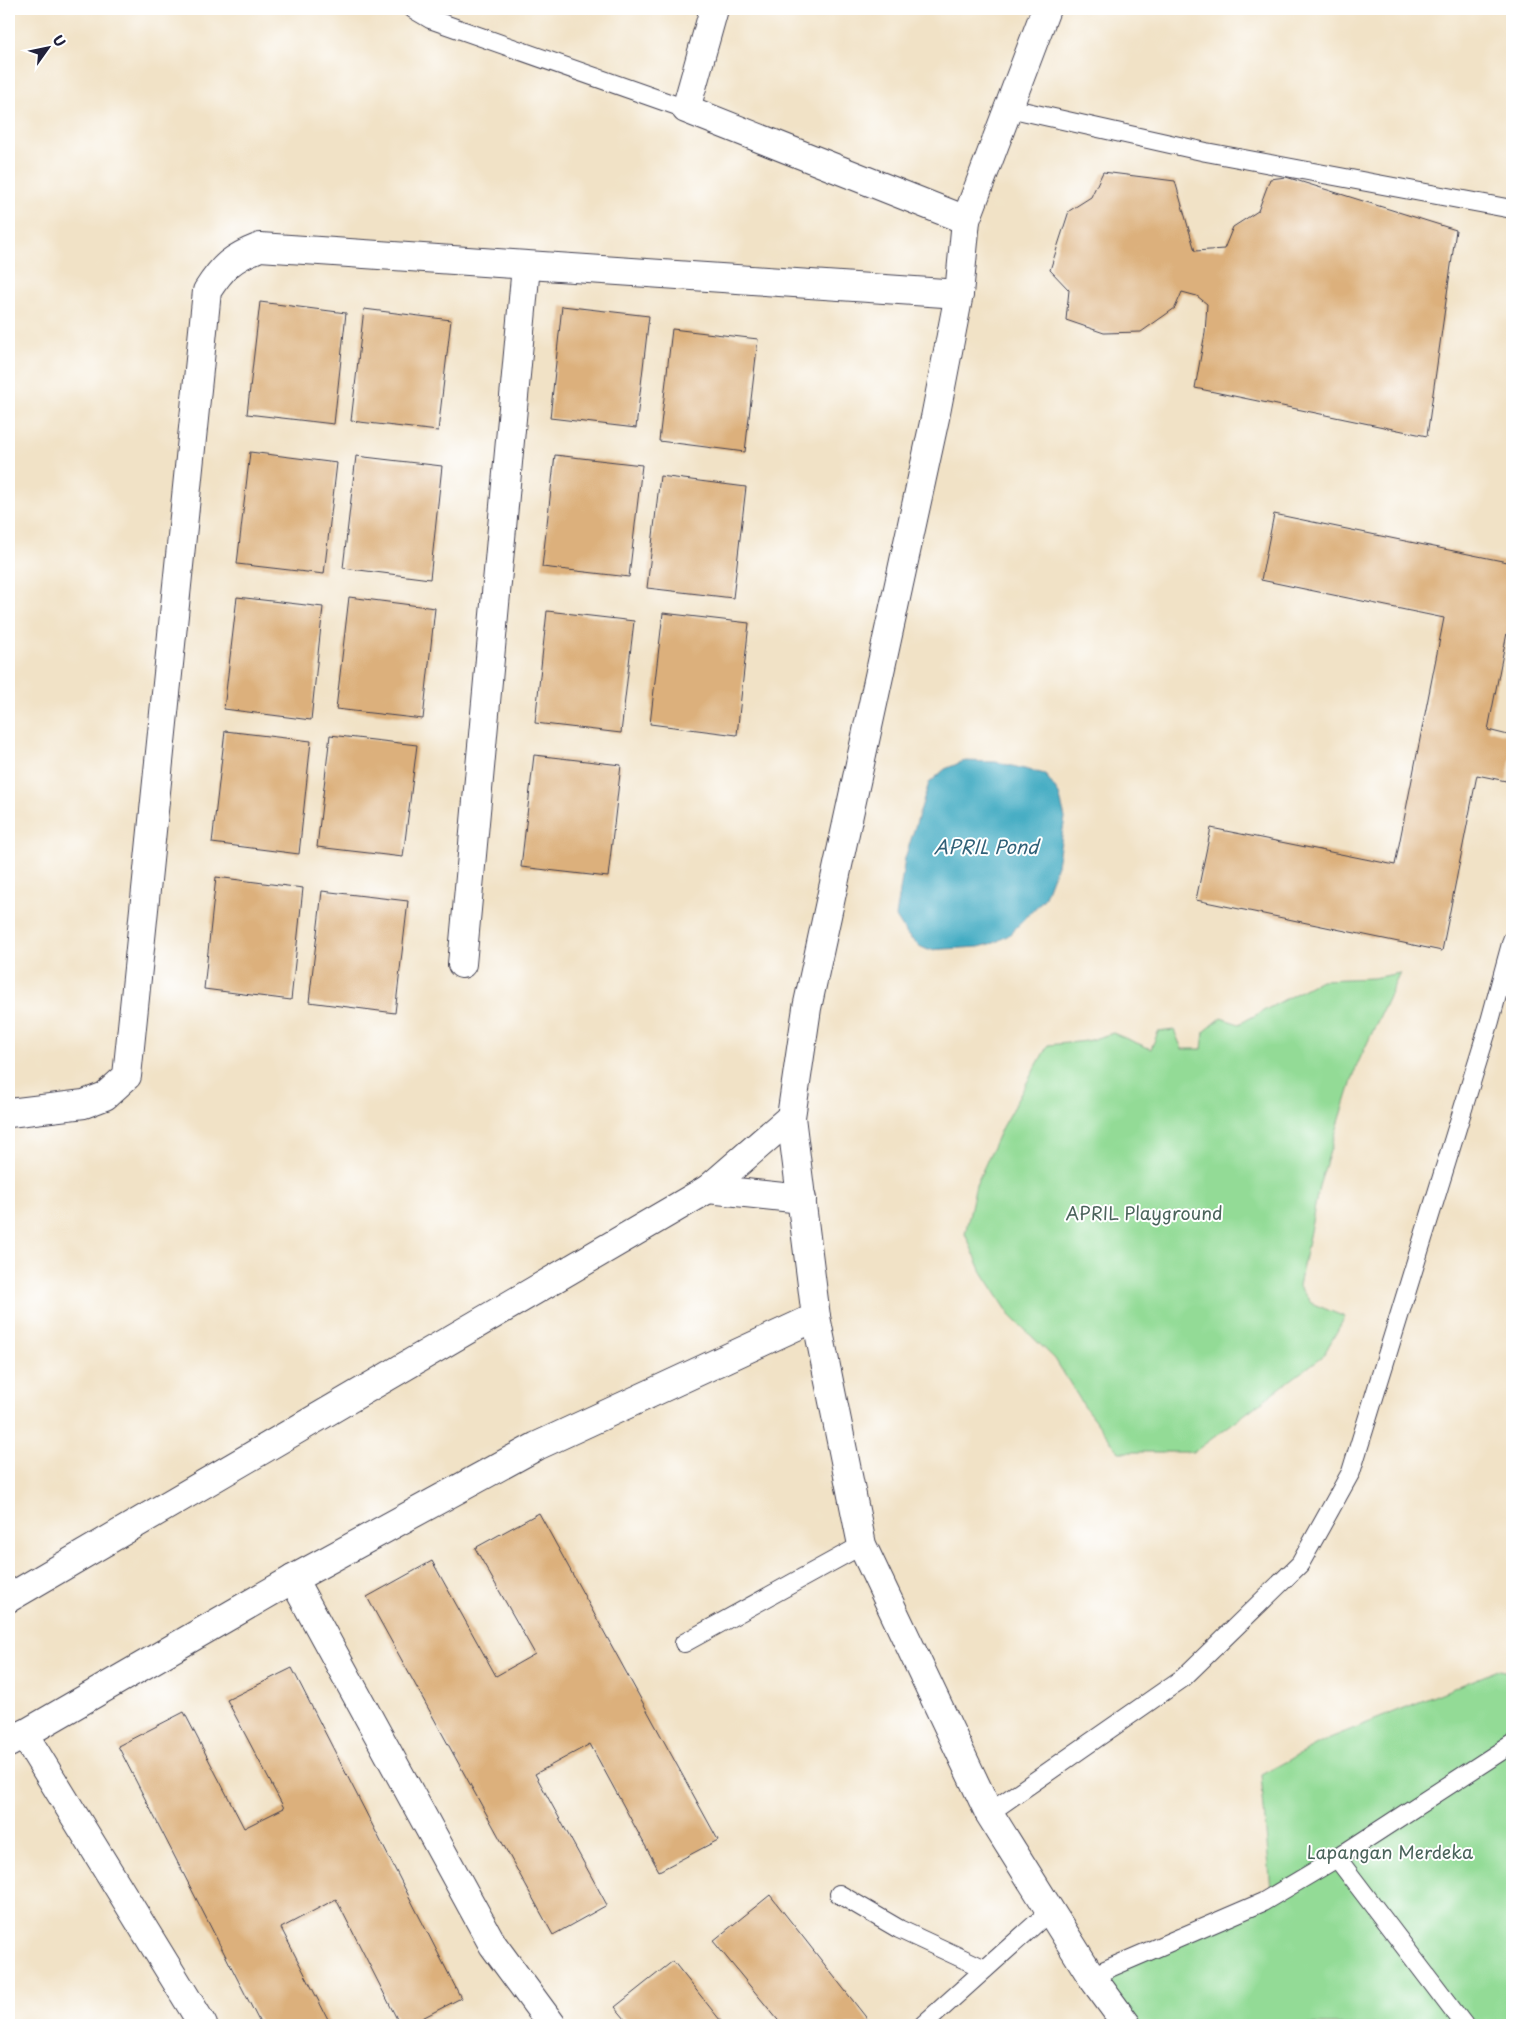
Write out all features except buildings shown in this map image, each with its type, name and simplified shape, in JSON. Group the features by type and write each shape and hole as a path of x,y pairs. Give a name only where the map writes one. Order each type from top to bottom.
{"street":[{"path":"714,9 686,109 966,220"},
{"path":"1046,9 966,220 959,294 935,418 807,1008 791,1117 816,1317 862,1545 989,1813 1091,1976 1127,2025"},
{"path":"9,1113 84,1104 105,1096 127,1076 206,290 221,269 243,254 260,247 959,294"},
{"path":"462,964 526,266"},
{"path":"9,1598 708,1190 791,1117"},
{"path":"708,1190 802,1199"},
{"path":"203,2025 16,1738 293,1579 537,1446 816,1317"},
{"path":"293,1579 493,1946 552,2025"}],"lane":[{"path":"413,9 430,19 686,109"},
{"path":"1009,108 1206,152 1512,209"},
{"path":"989,1813 1183,1678 1300,1564 1351,1472 1474,1076 1512,940"},
{"path":"684,1643 862,1545"},
{"path":"1091,1976 1263,1902 1337,1858 1512,1744"},
{"path":"1337,1858 1464,2025"},
{"path":"839,1894 899,1929 985,1969"},
{"path":"923,2025 1050,1910"}],"green space":[{"name":"APRIL Playground","path":"1400,973 1357,1065 1319,1186 1299,1286 1311,1303 1345,1317 1323,1356 1194,1452 1119,1452 1084,1406 1055,1359 1010,1315 982,1272 965,1234 976,1185 1002,1127 1048,1045 1087,1041 1113,1033 1151,1049 1158,1032 1174,1030 1182,1049 1202,1049 1204,1032 1221,1018 1239,1024 1321,980 1373,978"},
{"name":"Lapangan Merdeka","path":"1501,1669 1512,1672 1512,2025 1134,2025 1099,1981 1271,1890 1261,1775 1330,1738"}],"water":[{"name":"APRIL Pond","path":"964,761 996,762 1045,774 1059,794 1065,818 1057,865 1044,899 1009,935 994,943 979,947 928,950 919,946 908,936 896,917 905,858 929,783 945,769"}]}
